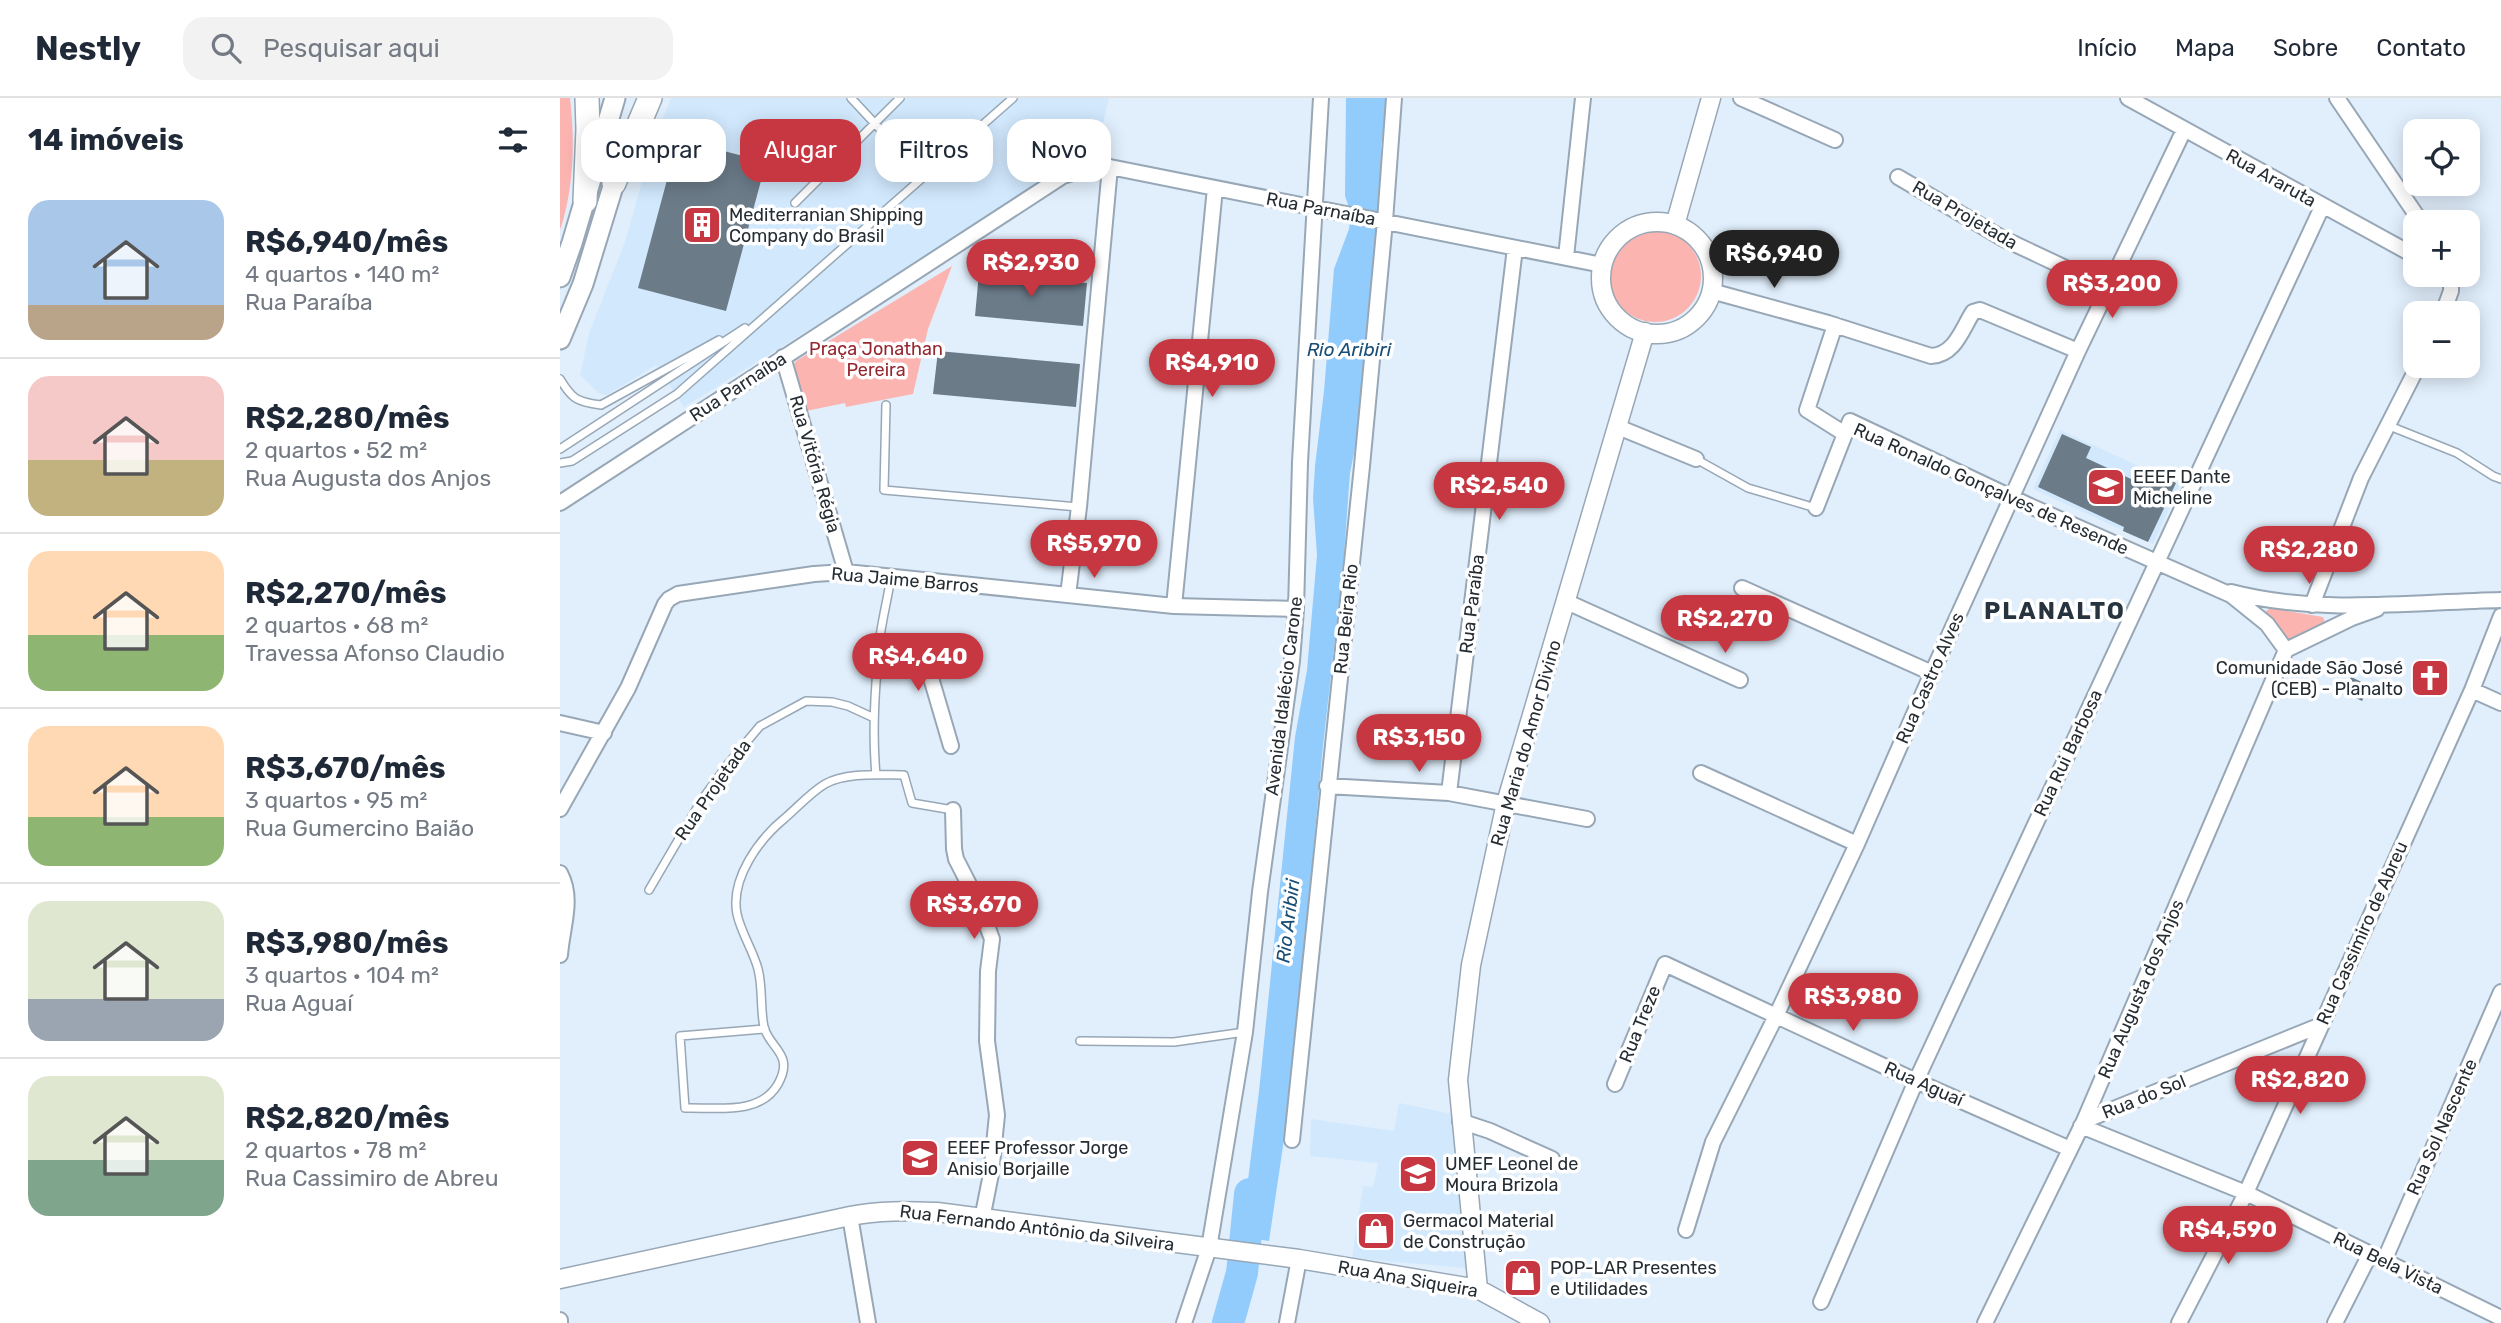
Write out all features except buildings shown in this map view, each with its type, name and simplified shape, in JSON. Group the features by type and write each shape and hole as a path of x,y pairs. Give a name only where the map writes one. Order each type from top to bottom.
{"main road":[{"path":"585,201 587,98"},
{"path":"560,277 615,98"},
{"path":"560,339 583,284 639,98"},
{"path":"614,183 650,98"}],"street":[{"name":"Avenida Idalécio Carone","path":"1184,1323 1209,1248 1245,1032 1260,892 1292,661 1300,462 1321,98"},
{"name":"Rua Beira Rio","path":"1292,1140 1327,786 1363,466 1394,98"},
{"path":"1566,257 1583,98"},
{"path":"1675,225 1711,98"},
{"path":"1741,98 1835,140"},
{"name":"Rua Araruta","path":"2128,98 2403,250"},
{"path":"2337,98 2413,210"},
{"name":"Rua Castro Alves","path":"1686,1230 1713,1142 1857,844 2078,351 2184,130"},
{"name":"Rua Parnaíba","path":"1111,167 1383,221"},
{"name":"Rua Projetada","path":"1898,177 2002,238 2108,288"},
{"name":"Rua Parnaíba","path":"560,503 1054,182"},
{"path":"1068,595 1079,507 1109,182"},
{"path":"1174,606 1215,188"},
{"name":"Rua Rui Barbosa","path":"1821,1302 1916,1081 2322,207"},
{"path":"1383,221 1602,265"},
{"path":"1655,222 1675,225 1693,236 1706,251 1712,271 1711,291 1702,310 1687,325 1667,333 1645,332 1625,324 1609,307 1601,287 1602,265 1611,246 1626,232 1655,222"},
{"name":"Rua Paraíba","path":"1449,793 1516,248"},
{"path":"1711,291 1835,325 1925,354 1942,354 1953,347 1973,312 1980,310 2078,351"},
{"path":"1835,325 1807,410 1845,433"},
{"name":"Rua Maria do Amor Divino","path":"1478,1289 1458,1080 1471,965 1506,803 1645,332"},
{"name":"Rua Vitória Régia","path":"783,356 846,572"},
{"path":"2312,605 2343,520 2412,378"},
{"name":"Rua Ronaldo Gonçalves de Resende","path":"1816,508 1850,421 2155,563 2217,588 2263,598 2333,606 2501,600"},
{"path":"1618,427 1696,459"},
{"name":"Rua Jaime Barros","path":"560,809 628,688 665,604 673,596 814,574 846,572 1174,606 1296,609"},
{"name":"Rua Ronaldo Gonçalves de Resende","path":"2217,588 2255,612 2286,650 2375,610 2398,604"},
{"path":"1742,589 1932,673"},
{"path":"2255,612 2255,604 2263,598"},
{"path":"1567,601 1740,680"},
{"path":"2329,629 2334,626 2338,617 2333,606"},
{"name":"Rua Cassimiro de Abreu","path":"2179,1323 2246,1193 2472,690 2501,616"},
{"path":"879,646 901,647 924,654 951,746"},
{"name":"Rua Augusta dos Anjos","path":"1985,1323 2083,1124 2286,650"},
{"path":"2472,690 2501,703"},
{"path":"560,723 604,733"},
{"path":"1701,773 1857,844"},
{"path":"1327,786 1449,793 1587,819"},
{"path":"953,810 956,859 978,902 992,939 988,971 987,1041 997,1115 991,1174 982,1219"},
{"path":"560,873 567,889 560,955"},
{"name":"Rua Aguaí","path":"1665,964 1916,1081 2070,1149"},
{"name":"Rua Treze","path":"1615,1084 1665,964"},
{"name":"Rua Sol Nascente","path":"2384,1261 2501,992"},
{"name":"Rua do Sol","path":"2083,1124 2321,1024"},
{"path":"1461,1121 1490,1131 1552,1160"},
{"name":"Rua Bela Vista","path":"2083,1124 2246,1193 2501,1318"},
{"name":"Rua Fernando Antônio da Silveira","path":"560,1279 879,1211 937,1212 1269,1255"},
{"path":"850,1216 868,1323"},
{"path":"2335,1323 2370,1254"},
{"name":"Rua Ana Siqueira","path":"1269,1255 1478,1289 1540,1323"},
{"path":"1287,1323 1299,1259"}],"lane":[{"path":"795,203 875,123 851,98"},
{"path":"879,119 900,98"},
{"path":"990,119 1013,98"},
{"path":"560,463 572,461 677,394 919,182"},
{"path":"560,379 570,396 583,403 601,405 766,314"},
{"path":"560,450 766,314"},
{"path":"886,405 884,490 1079,507"},
{"path":"2387,425 2457,453 2501,479"},
{"path":"1696,459 1748,488 1816,508"},
{"path":"876,775 873,717 879,646 891,576"},
{"name":"Rua Projetada","path":"649,890 701,801 727,764 760,726 806,701 840,704 873,717"},
{"path":"765,1029 680,1036 685,1108 743,1107 754,1104 774,1089 782,1074 782,1056 765,1029 757,968 737,917 738,893 745,870 769,832 825,784 834,780 904,775 912,803 953,810"},
{"path":"1080,1041 1174,1042 1245,1032"}],"shaded area":[{"path":"671,98 1109,98 1104,119 1007,119 1007,182 1048,182 684,407 656,365 607,395 598,393 580,375 589,333 625,242 642,182 726,182 726,119 663,119"},
{"name":"EEEF Dante Micheline","path":"2060,430 2180,485 2153,544 2033,489"},
{"name":"UMEF Leonel de Moura Brizola","path":"1399,1103 1457,1115 1466,1268 1352,1258 1363,1186 1373,1187 1378,1163 1310,1156 1311,1119 1394,1131"}],"green space":[{"path":"560,98 570,98 573,148 571,182 560,230"},
{"path":"1655,230 1673,234 1687,244 1697,258 1701,276 1697,294 1687,308 1673,318 1655,322 1637,318 1623,308 1613,294 1609,276 1613,258 1623,244 1637,234"},
{"name":"Praça Jonathan Pereira","path":"952,266 928,329 913,394 846,407 845,403 806,411 793,372 796,361"},
{"path":"2270,608 2323,617 2325,622 2289,639 2267,616 2266,611"}],"water":[{"name":"Rio Aribiri","path":"1346,98 1388,98 1381,146 1380,218 1362,415 1350,473 1292,1085 1269,1241 1241,1237 1259,1091 1295,737 1307,670 1317,555 1313,498 1315,466 1334,269 1349,229 1351,213 1345,196"}],"waterway":[{"name":"Rio Aribiri","path":"1228,1323 1242,1273 1250,1194"}],"place":[{"name":"Mediterranian Shipping Company do Brasil","path":"702,225"},
{"name":"EEEF Dante Micheline","path":"2106,487"},
{"name":"Comunidade São José (CEB) - Planalto","path":"2430,678"},
{"name":"EEEF Professor Jorge Anisio Borjaille","path":"920,1158"},
{"name":"UMEF Leonel de Moura Brizola","path":"1418,1174"},
{"name":"Germacol Material de Construção","path":"1376,1231"},
{"name":"POP-LAR Presentes e Utilidades","path":"1523,1278"}],"district":[{"name":"PLANALTO","path":"2055,611"}]}
